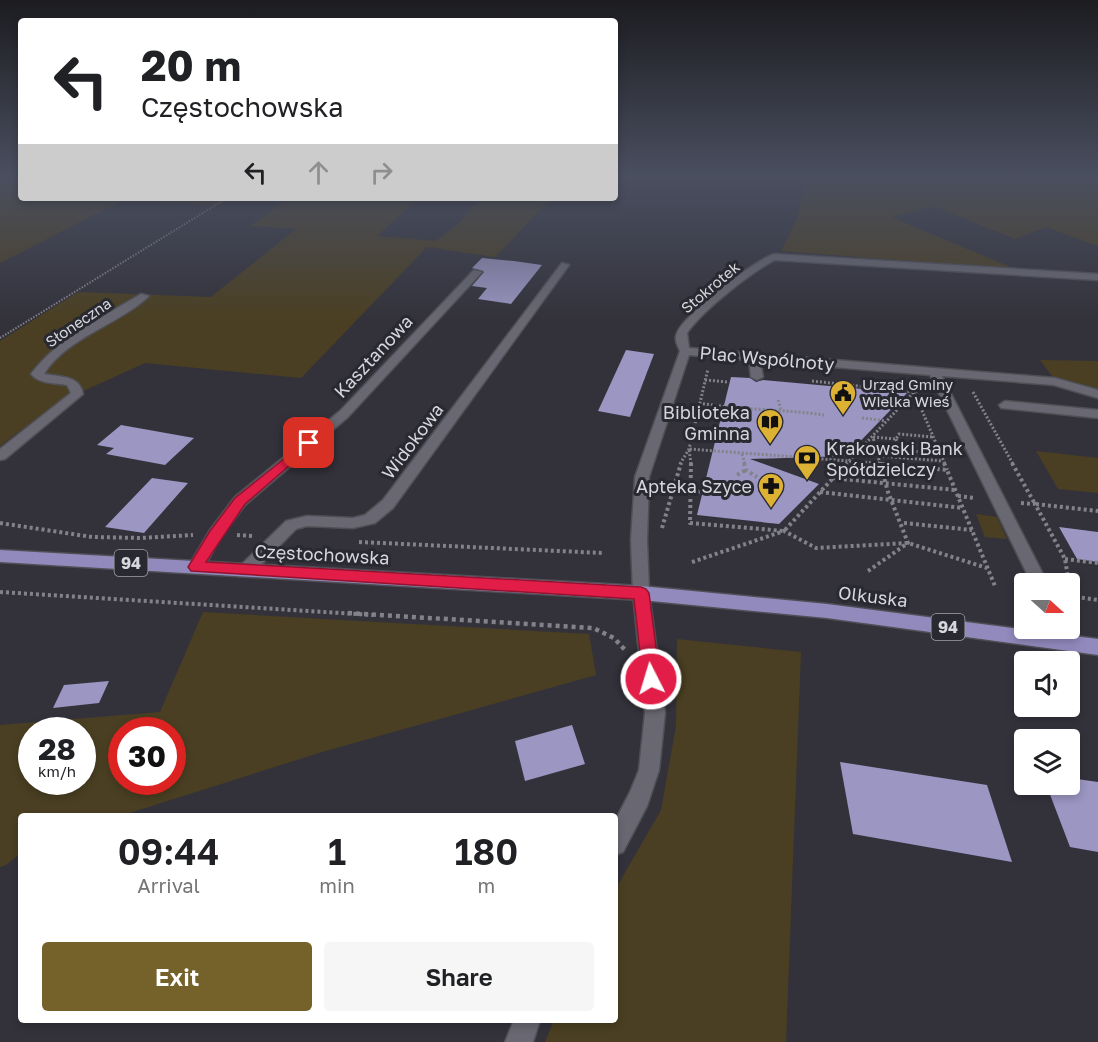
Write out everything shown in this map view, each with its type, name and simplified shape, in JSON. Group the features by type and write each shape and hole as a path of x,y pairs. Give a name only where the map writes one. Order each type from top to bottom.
{"main road":[{"name":"Częstochowska","path":"0,556 641,593"},
{"name":"Olkuska","path":"641,593 1014,631"},
{"name":"Olkuska","path":"1075,639 1098,647"}],"street":[{"name":"Stokrotek","path":"685,351 681,333 694,317 760,263 774,256 1098,277"},
{"name":"Widokowa","path":"247,569 291,525 307,520 353,523 370,519 388,504 565,266"},
{"name":"Kasztanowa","path":"196,567 215,534 240,501 344,414 477,272"},
{"name":"Słoneczna","path":"0,456 77,394 76,386 71,382 40,377 38,374 40,370 56,354 144,296"},
{"name":"Plac Wspólnoty","path":"618,838 650,770 655,713 641,593 639,540 642,477 685,351 1055,382 1098,394"},
{"path":"754,357 757,377"},
{"path":"934,372 1034,573"},
{"path":"1005,405 1098,414"},
{"path":"519,1042 526,1023"}],"path":[{"path":"0,338 185,224"},
{"path":"711,353 689,449 690,523 784,531 816,548 908,543 988,568"},
{"path":"902,370 914,392 995,586"},
{"path":"705,380 728,382"},
{"path":"971,387 1065,559 1067,573"},
{"path":"692,562 732,548 762,541 784,531 914,392"},
{"path":"778,400 781,409"},
{"path":"699,403 728,408 781,409 824,415"},
{"path":"862,418 886,422"},
{"path":"896,439 899,434 933,437"},
{"path":"691,436 715,438"},
{"path":"873,437 896,439"},
{"path":"873,437 885,483 891,501 904,523 908,543"},
{"path":"896,439 902,458"},
{"path":"689,449 742,454 765,453 947,470"},
{"path":"662,531 682,459 689,449"},
{"path":"900,450 940,454"},
{"path":"742,454 746,470 757,477"},
{"path":"879,456 943,461"},
{"path":"737,475 746,470"},
{"path":"832,478 955,490"},
{"path":"691,491 702,492"},
{"path":"819,492 963,508"},
{"path":"1035,504 1098,511"},
{"path":"904,523 972,530"},
{"path":"868,571 908,543"},
{"path":"1065,559 1098,563"},
{"path":"0,592 592,628 614,638 630,659"},
{"path":"1080,597 1098,600"}],"shaded area":[{"path":"0,224 77,224 0,263"},
{"path":"253,224 391,224 377,236 436,241 458,224 527,224 495,257 427,247 301,378 145,363 57,403 0,446 0,341 78,292 211,297 296,229 250,226"},
{"path":"795,224 907,224 1015,269 781,251"},
{"path":"977,224 1098,224 1098,246 1046,227 1015,239"},
{"path":"1040,360 1098,361 1098,389 1052,376"},
{"path":"1036,451 1098,458 1098,493 1058,489"},
{"path":"976,514 997,517 1007,539 985,537"},
{"path":"203,612 589,634 596,675 322,752 129,813 18,813 18,855 0,867 0,725 18,724 18,795 96,795 96,717 160,712"},
{"path":"677,639 801,652 786,1042 545,1042 553,1023 618,1023 618,885 661,810 676,726"}],"building":[{"path":"482,258 542,265 511,304 478,299 487,288 472,286 484,272 472,268"},
{"path":"626,350 654,354 630,417 598,411"},
{"path":"731,377 750,378 756,382 763,380 907,393 846,456 750,459 819,484 779,524 697,515"},
{"path":"121,425 194,438 165,465 106,454 114,448 97,445"},
{"path":"152,478 188,483 144,533 105,527"},
{"path":"1059,527 1098,532 1098,562 1077,559"},
{"path":"109,681 99,703 53,708 64,685"},
{"path":"572,725 585,764 525,781 515,741"},
{"path":"840,762 987,785 1012,862 853,834"},
{"path":"1080,779 1098,782 1098,852 1070,847 1050,795 1080,795"}],"place":[{"name":"Urząd Gminy Wielka Wieś","path":"843,416"},
{"name":"Biblioteka Gminna","path":"770,445"},
{"name":"Krakowski Bank Spółdzielczy","path":"807,481"},
{"name":"Apteka Szyce","path":"771,509"}],"route":[{"path":"309,443 240,501 215,534 196,567 641,593 651,679"}]}
